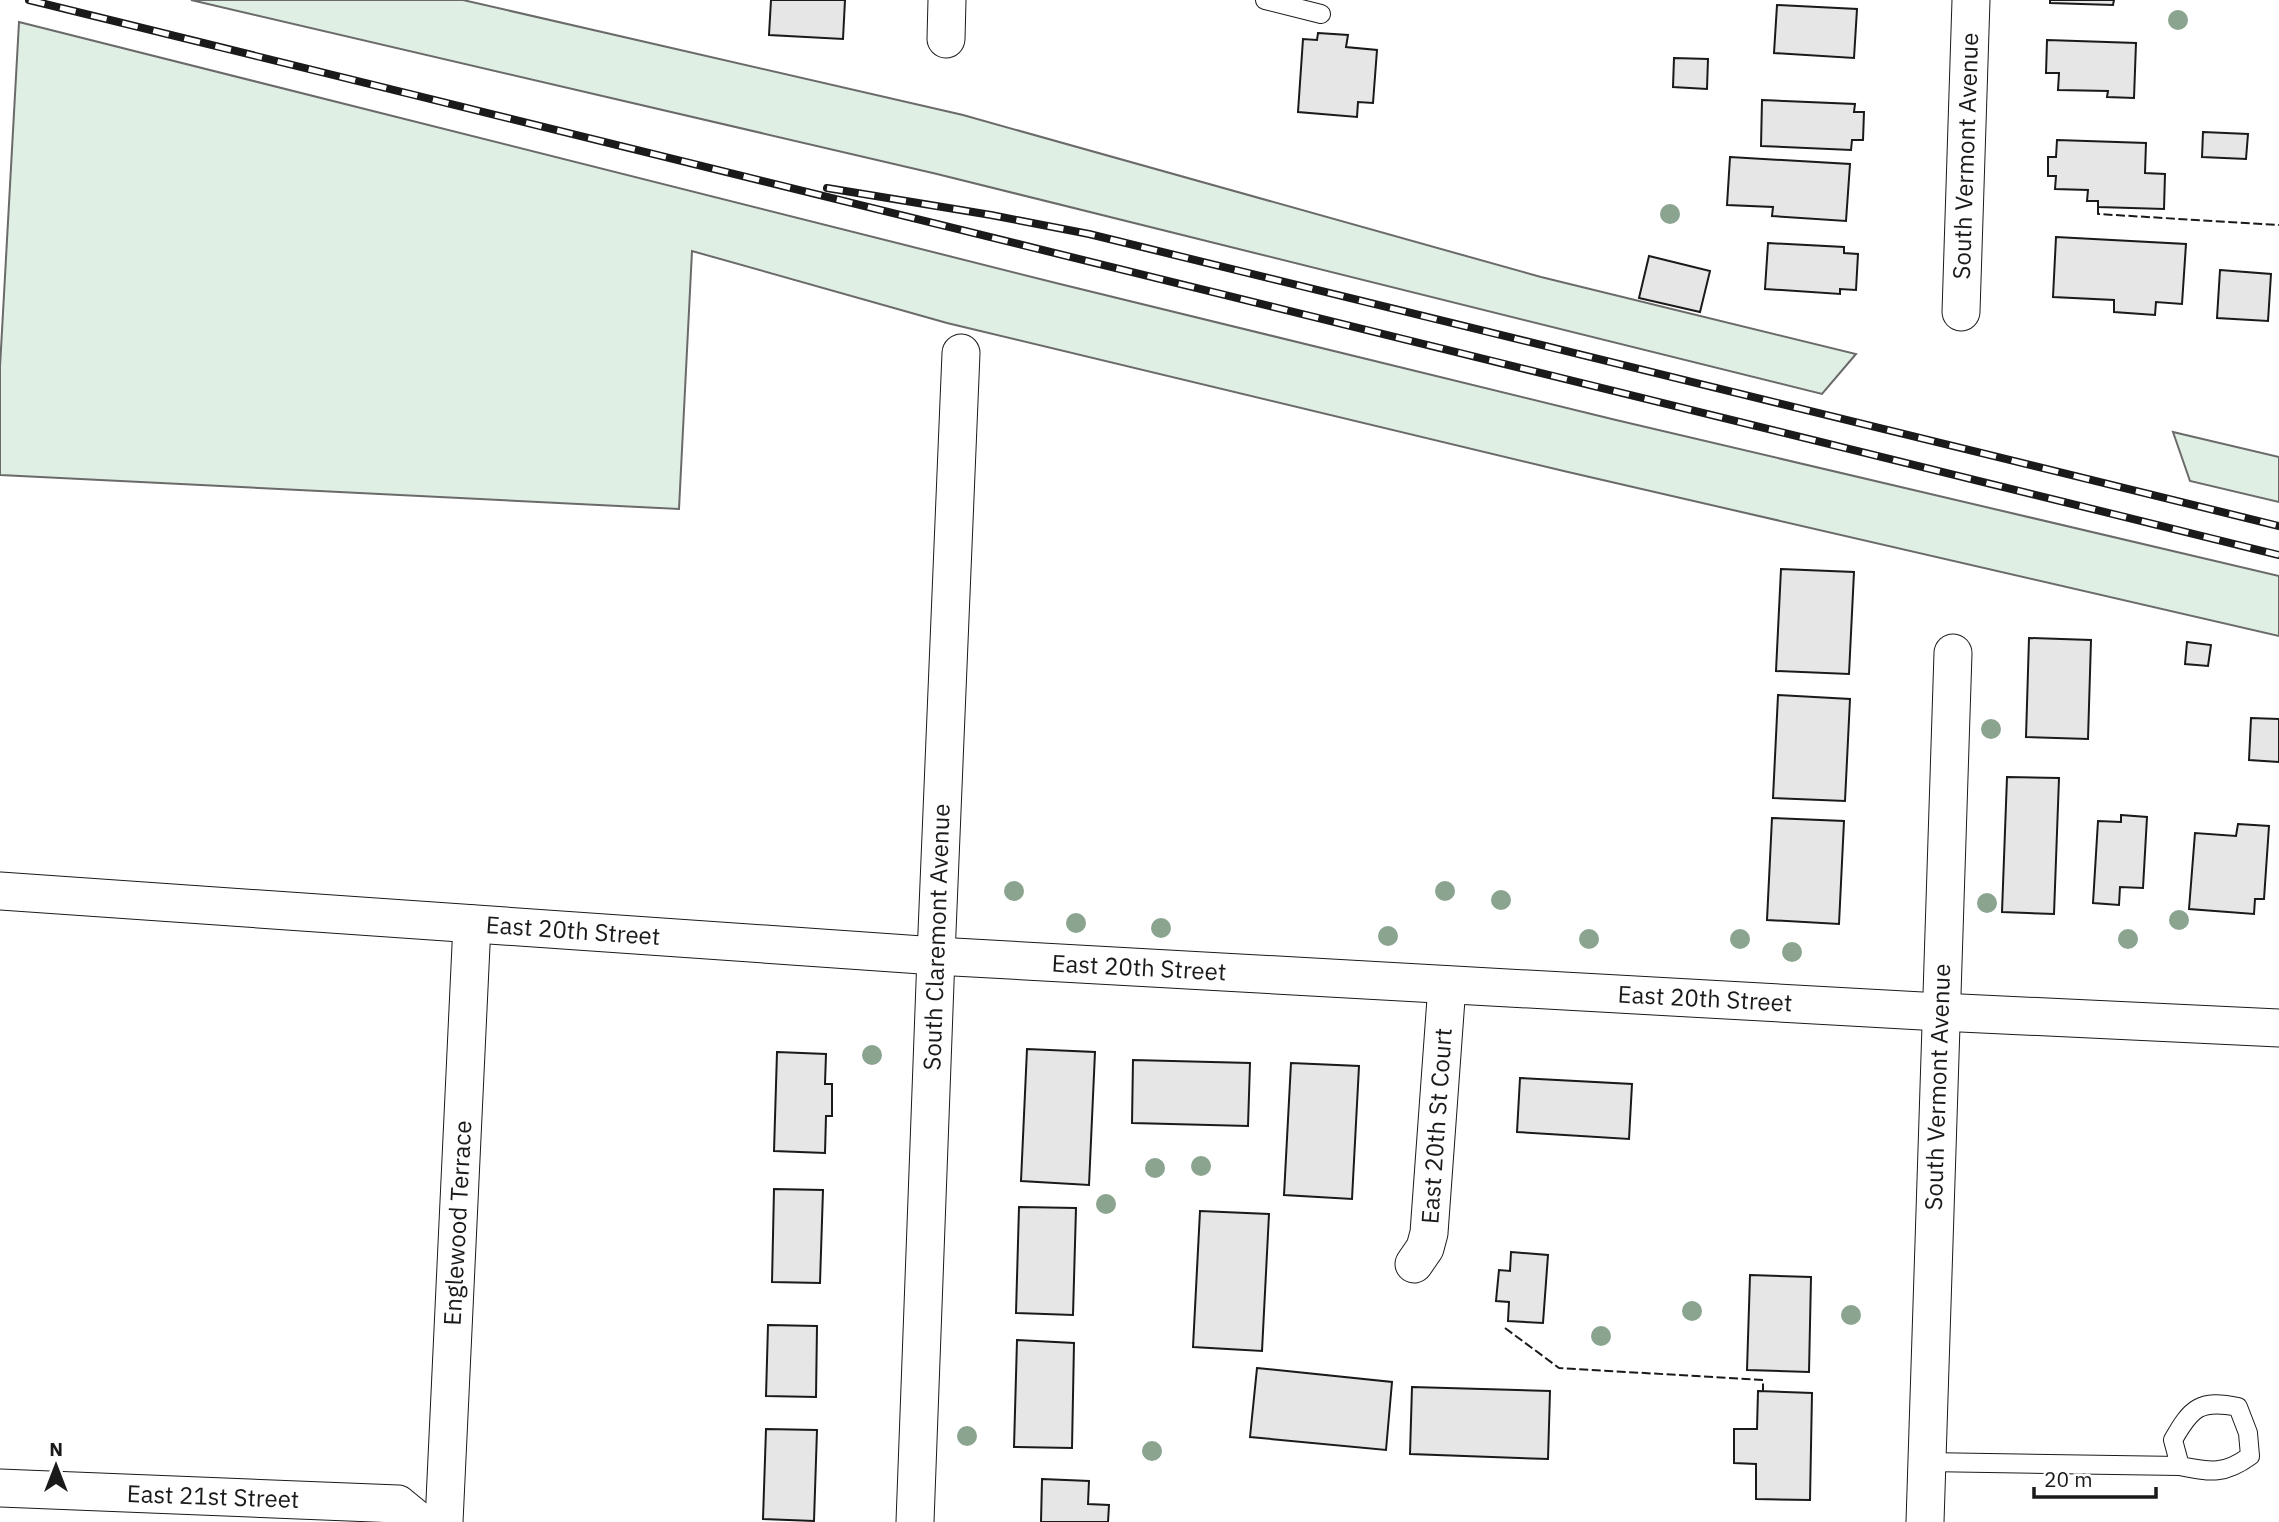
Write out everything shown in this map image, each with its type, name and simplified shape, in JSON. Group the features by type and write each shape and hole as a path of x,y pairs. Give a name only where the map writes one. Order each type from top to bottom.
{"street":[{"path":"946,39 947,0"},
{"name":"South Vermont Avenue","path":"1961,312 1971,0"},
{"name":"South Claremont Avenue","path":"915,1522 961,353"},
{"name":"South Vermont Avenue","path":"1925,1522 1953,653"},
{"name":"East 20th Street","path":"0,891 936,956 1940,1012 2279,1028"},
{"name":"Englewood Terrace","path":"444,1522 472,924"},
{"name":"East 20th St Court","path":"1414,1264 1425,1248 1429,1233 1447,985"},
{"name":"East 21st Street","path":"0,1488 398,1504 420,1522"}],"lane":[{"path":"1265,0 1321,14"},
{"path":"1926,1462 2180,1466 2212,1473 2234,1467 2250,1456 2248,1433 2238,1407 2216,1402 2196,1409 2172,1440 2180,1466"}],"green space":[{"path":"191,0 463,0 963,115 1541,277 1856,354 1822,394 937,174"},
{"path":"19,22 1060,284 1616,420 2279,576 2279,636 1568,472 947,323 692,251 679,509 0,475 0,367"},
{"path":"2173,432 2279,457 2279,502 2190,481"}],"building":[{"path":"771,0 845,0 843,39 769,35"},
{"path":"2050,0 2114,0 2113,5 2050,3"},
{"path":"1777,5 1857,9 1854,58 1774,53"},
{"path":"1318,33 1348,35 1346,47 1377,50 1373,103 1358,102 1357,117 1298,112 1303,39 1317,40"},
{"path":"2047,40 2136,43 2134,98 2107,97 2108,91 2058,90 2059,73 2046,73"},
{"path":"1674,58 1708,59 1707,89 1673,87"},
{"path":"1762,100 1855,104 1854,112 1864,112 1863,140 1852,140 1851,150 1761,146"},
{"path":"2203,132 2248,134 2246,159 2202,157"},
{"path":"2057,140 2146,143 2145,173 2165,174 2164,209 2098,207 2098,201 2087,201 2088,190 2055,189 2056,176 2048,176 2048,157 2056,157"},
{"path":"1730,157 1850,164 1846,221 1772,216 1773,207 1727,205"},
{"path":"2056,237 2186,244 2182,304 2156,302 2155,315 2114,312 2114,300 2053,297"},
{"path":"1768,243 1844,247 1844,253 1858,254 1856,290 1840,289 1840,294 1765,289"},
{"path":"1649,256 1710,271 1700,312 1639,298"},
{"path":"2220,270 2271,274 2268,321 2217,318"},
{"path":"1781,569 1854,572 1849,674 1776,671"},
{"path":"2029,638 2091,640 2088,739 2026,737"},
{"path":"2187,642 2211,645 2208,666 2185,664"},
{"path":"1778,695 1850,699 1845,801 1773,798"},
{"path":"2251,718 2279,719 2279,762 2249,760"},
{"path":"2007,777 2059,778 2054,914 2002,912"},
{"path":"2121,815 2147,817 2143,888 2120,887 2119,905 2093,903 2098,821 2121,822"},
{"path":"1772,818 1844,821 1839,924 1767,920"},
{"path":"2238,824 2269,826 2264,899 2255,899 2254,914 2189,909 2195,833 2236,836"},
{"path":"1027,1049 1095,1052 1089,1185 1021,1181"},
{"path":"777,1052 826,1054 825,1084 832,1084 832,1116 826,1116 825,1153 774,1151"},
{"path":"1133,1060 1250,1063 1248,1126 1132,1123"},
{"path":"1291,1063 1359,1066 1352,1199 1284,1195"},
{"path":"1520,1078 1632,1084 1629,1139 1517,1132"},
{"path":"774,1189 823,1190 820,1283 772,1282"},
{"path":"1019,1207 1076,1208 1073,1315 1016,1313"},
{"path":"1200,1211 1269,1214 1262,1351 1193,1347"},
{"path":"1511,1252 1548,1255 1543,1323 1508,1321 1509,1302 1496,1301 1499,1270 1510,1271"},
{"path":"1750,1275 1811,1277 1809,1372 1747,1370"},
{"path":"768,1325 817,1326 816,1397 766,1396"},
{"path":"1017,1340 1074,1343 1072,1448 1014,1447"},
{"path":"1257,1368 1392,1382 1386,1450 1250,1437"},
{"path":"1412,1387 1550,1391 1548,1459 1410,1454"},
{"path":"1758,1391 1812,1393 1810,1500 1756,1499 1756,1464 1734,1463 1734,1429 1757,1429"},
{"path":"766,1429 817,1430 814,1521 763,1519"},
{"path":"1042,1479 1089,1481 1088,1504 1109,1505 1108,1522 1041,1522"}],"railway":[{"path":"29,0 2279,555"},
{"path":"827,188 1089,234 2279,526"}],"fence":[{"path":"2098,207 2098,214 2279,225"},
{"path":"1505,1328 1559,1368 1763,1380 1763,1391"}]}
